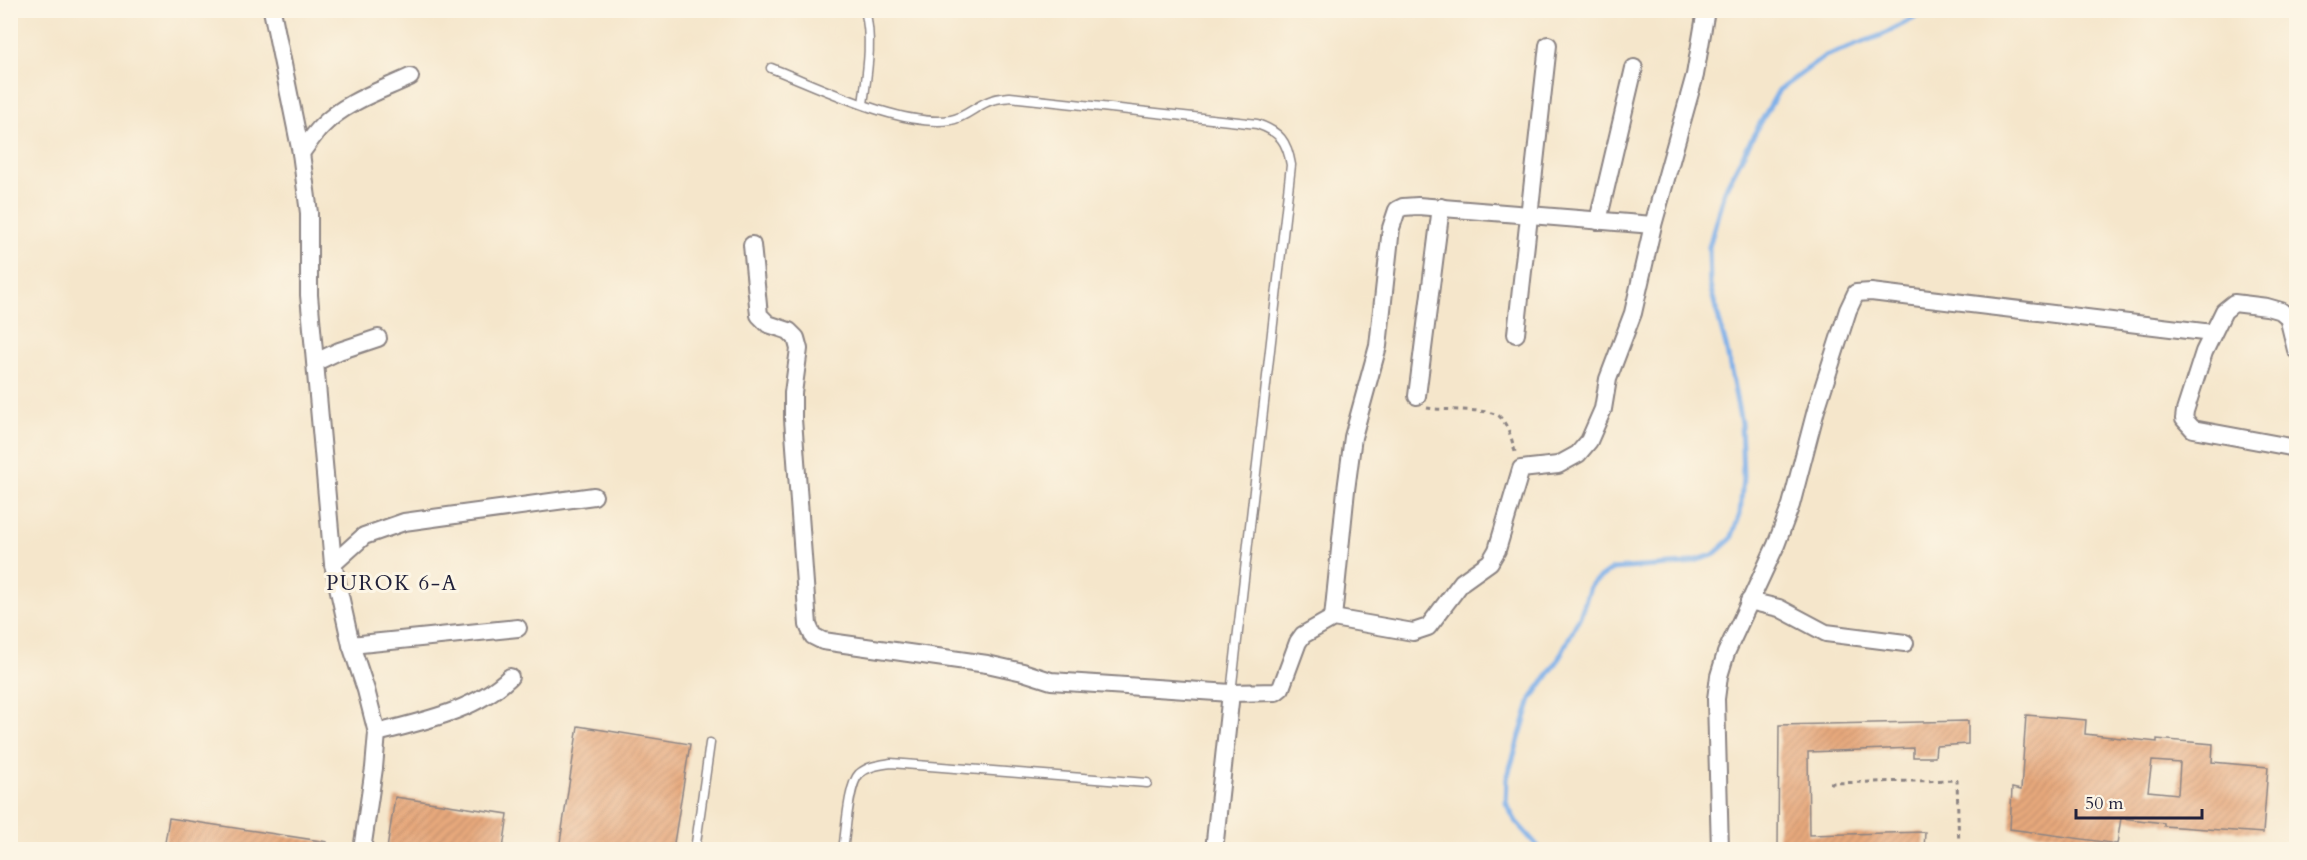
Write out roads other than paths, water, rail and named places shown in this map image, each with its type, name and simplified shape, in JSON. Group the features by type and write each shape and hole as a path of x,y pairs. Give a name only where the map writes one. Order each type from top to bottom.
{"street":[{"path":"273,10 301,153 309,213 309,295 333,564 351,645 377,733 363,849"},
{"path":"752,245 759,315 768,324 789,332 796,338 800,349 793,393 793,419 808,625 813,636 823,641 987,664 1052,681 1231,693 1276,692 1285,680 1298,642 1303,635 1334,618 1413,632 1428,627 1462,582 1490,562 1497,550 1521,469 1558,465 1578,454 1589,441 1604,409 1608,379 1633,313 1653,225 1695,75 1706,10"},
{"path":"1515,334 1548,45"},
{"path":"1598,221 1634,68"},
{"path":"301,153 321,126 337,113 358,100 410,77"},
{"path":"1334,618 1353,436 1377,354 1394,217 1397,210 1403,207 1441,207 1653,225"},
{"path":"1417,396 1441,207"},
{"path":"1720,849 1716,699 1719,676 1726,653 1776,545 1791,505 1816,410 1848,310 1856,293 1871,292 2212,333"},
{"path":"2296,350 2288,317 2281,311 2234,303 2224,311 2212,333 2184,419 2193,429 2296,447"},
{"path":"316,362 339,351 378,338"},
{"path":"333,564 364,536 404,522 594,496"},
{"path":"1749,601 1779,608 1826,633 1905,643"},
{"path":"351,645 518,628"},
{"path":"377,733 470,705 486,697 510,677"},
{"path":"1214,849 1231,693"}],"lane":[{"path":"863,104 869,53 868,24 864,10"},
{"path":"771,68 863,104 895,114 940,122 955,120 991,100 1010,97 1257,124 1269,128 1280,137 1288,148 1291,165 1231,693"},
{"path":"695,849 710,744"},
{"path":"843,849 852,788 857,776 869,767 891,763 1147,783"}],"waterway":[{"path":"1541,850 1516,822 1506,803 1507,778 1531,699 1557,662 1580,616 1591,584 1612,569 1685,564 1713,555 1731,539 1740,514 1743,477 1741,423 1726,346 1710,286 1709,247 1724,191 1779,90 1825,56 1882,35 1929,10"}],"district":[{"name":"PUROK 6-A","path":"392,583"}]}
